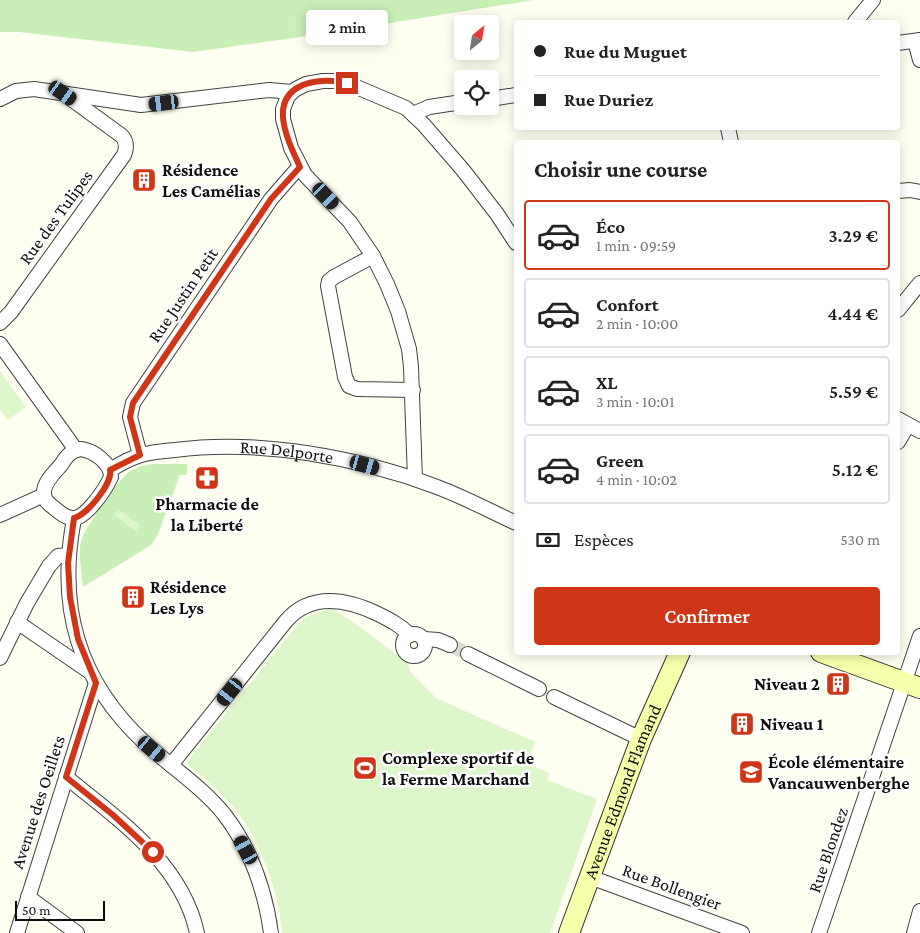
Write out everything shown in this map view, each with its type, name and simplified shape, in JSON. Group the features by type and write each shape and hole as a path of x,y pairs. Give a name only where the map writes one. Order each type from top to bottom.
{"street":[{"path":"857,20 873,0"},
{"path":"900,43 918,40 920,60"},
{"path":"415,479 413,390 410,357 402,322 387,284 373,256 350,222 300,167 288,141 282,119 284,104 292,92 306,84 331,80 347,83 398,103 413,114 463,170 497,214 514,240"},
{"path":"0,99 16,91 41,90 141,105 269,90 292,92"},
{"name":"Rue des Tulipes","path":"0,323 9,315 124,155 126,146 122,136 63,93"},
{"path":"499,98 514,95"},
{"path":"413,114 429,107 454,103"},
{"name":"Rue Justin Petit","path":"140,455 130,417 133,403 271,199 300,167"},
{"path":"900,191 920,192"},
{"path":"373,256 329,281 328,286 345,377 349,386 356,389 413,390"},
{"path":"900,308 920,283"},
{"path":"0,344 76,450"},
{"path":"900,439 909,425"},
{"name":"Rue Delporte","path":"110,470 140,455 196,447 276,449 334,458 415,479 451,492 514,522"},
{"path":"84,449 91,452 106,463 110,470 110,480 82,516 74,518 66,516 50,506 46,501 44,495 48,481 68,455 76,450 84,449"},
{"path":"0,515 44,495"},
{"path":"74,518 68,579 73,620 93,678 128,726 201,790 216,806 241,840 261,885 271,933"},
{"path":"0,658 17,622 52,562 58,556 69,555"},
{"path":"171,765 286,621 298,610 323,602 349,602 398,624 410,635"},
{"path":"17,622 93,678"},
{"path":"424,638 426,646 424,652 417,656 411,656 406,653 403,646 404,640 410,635 418,634 424,638 438,640 450,645"},
{"name":"Rue Blondez","path":"819,933 912,685 920,636"},
{"path":"468,654 539,689"},
{"name":"Avenue Edmond Flamand","path":"570,933 641,739 679,655"},
{"path":"830,655 912,685"},
{"name":"Avenue des Oeillets","path":"17,933 66,777 93,678"},
{"path":"554,697 641,739"},
{"path":"66,777 113,815 159,859 183,893 193,917 197,933"},
{"name":"Rue Bollengier","path":"590,877 742,933"},
{"path":"28,898 76,933"},
{"path":"914,933 920,911"}],"green space":[{"path":"0,0 534,0 322,34 193,52 19,32 0,32"},
{"path":"0,371 26,407 8,420 0,410"},
{"path":"152,464 187,464 187,475 180,475 158,534 151,545 83,587 80,546 89,525 110,493 130,471"},
{"path":"118,509 140,525 136,531 114,515"},
{"name":"Complexe sportif de la Ferme Marchand","path":"332,608 407,662 411,673 436,698 535,742 527,763 549,773 547,780 597,799 550,933 282,933 277,901 266,865 242,817 210,783 186,763 298,624 306,617"}],"tunnel":[{"path":"450,645 468,654"}],"place":[{"name":"Résidence Les Camélias","path":"144,180"},
{"name":"Pharmacie de la Liberté","path":"207,478"},
{"name":"Résidence Les Lys","path":"133,597"},
{"name":"Niveau 2","path":"838,684"},
{"name":"Niveau 1","path":"742,724"},
{"name":"Complexe sportif de la Ferme Marchand","path":"365,768"},
{"name":"École élémentaire Vancauwenberghe","path":"751,772"}],"route":[{"path":"153,852 113,815 66,777 96,683 90,672 73,620 68,563 74,518 82,516 87,511 110,480 110,470 140,455 130,417 133,403 271,199 300,167 283,125 282,109 286,100 299,86 306,84 331,80 347,83"}]}
